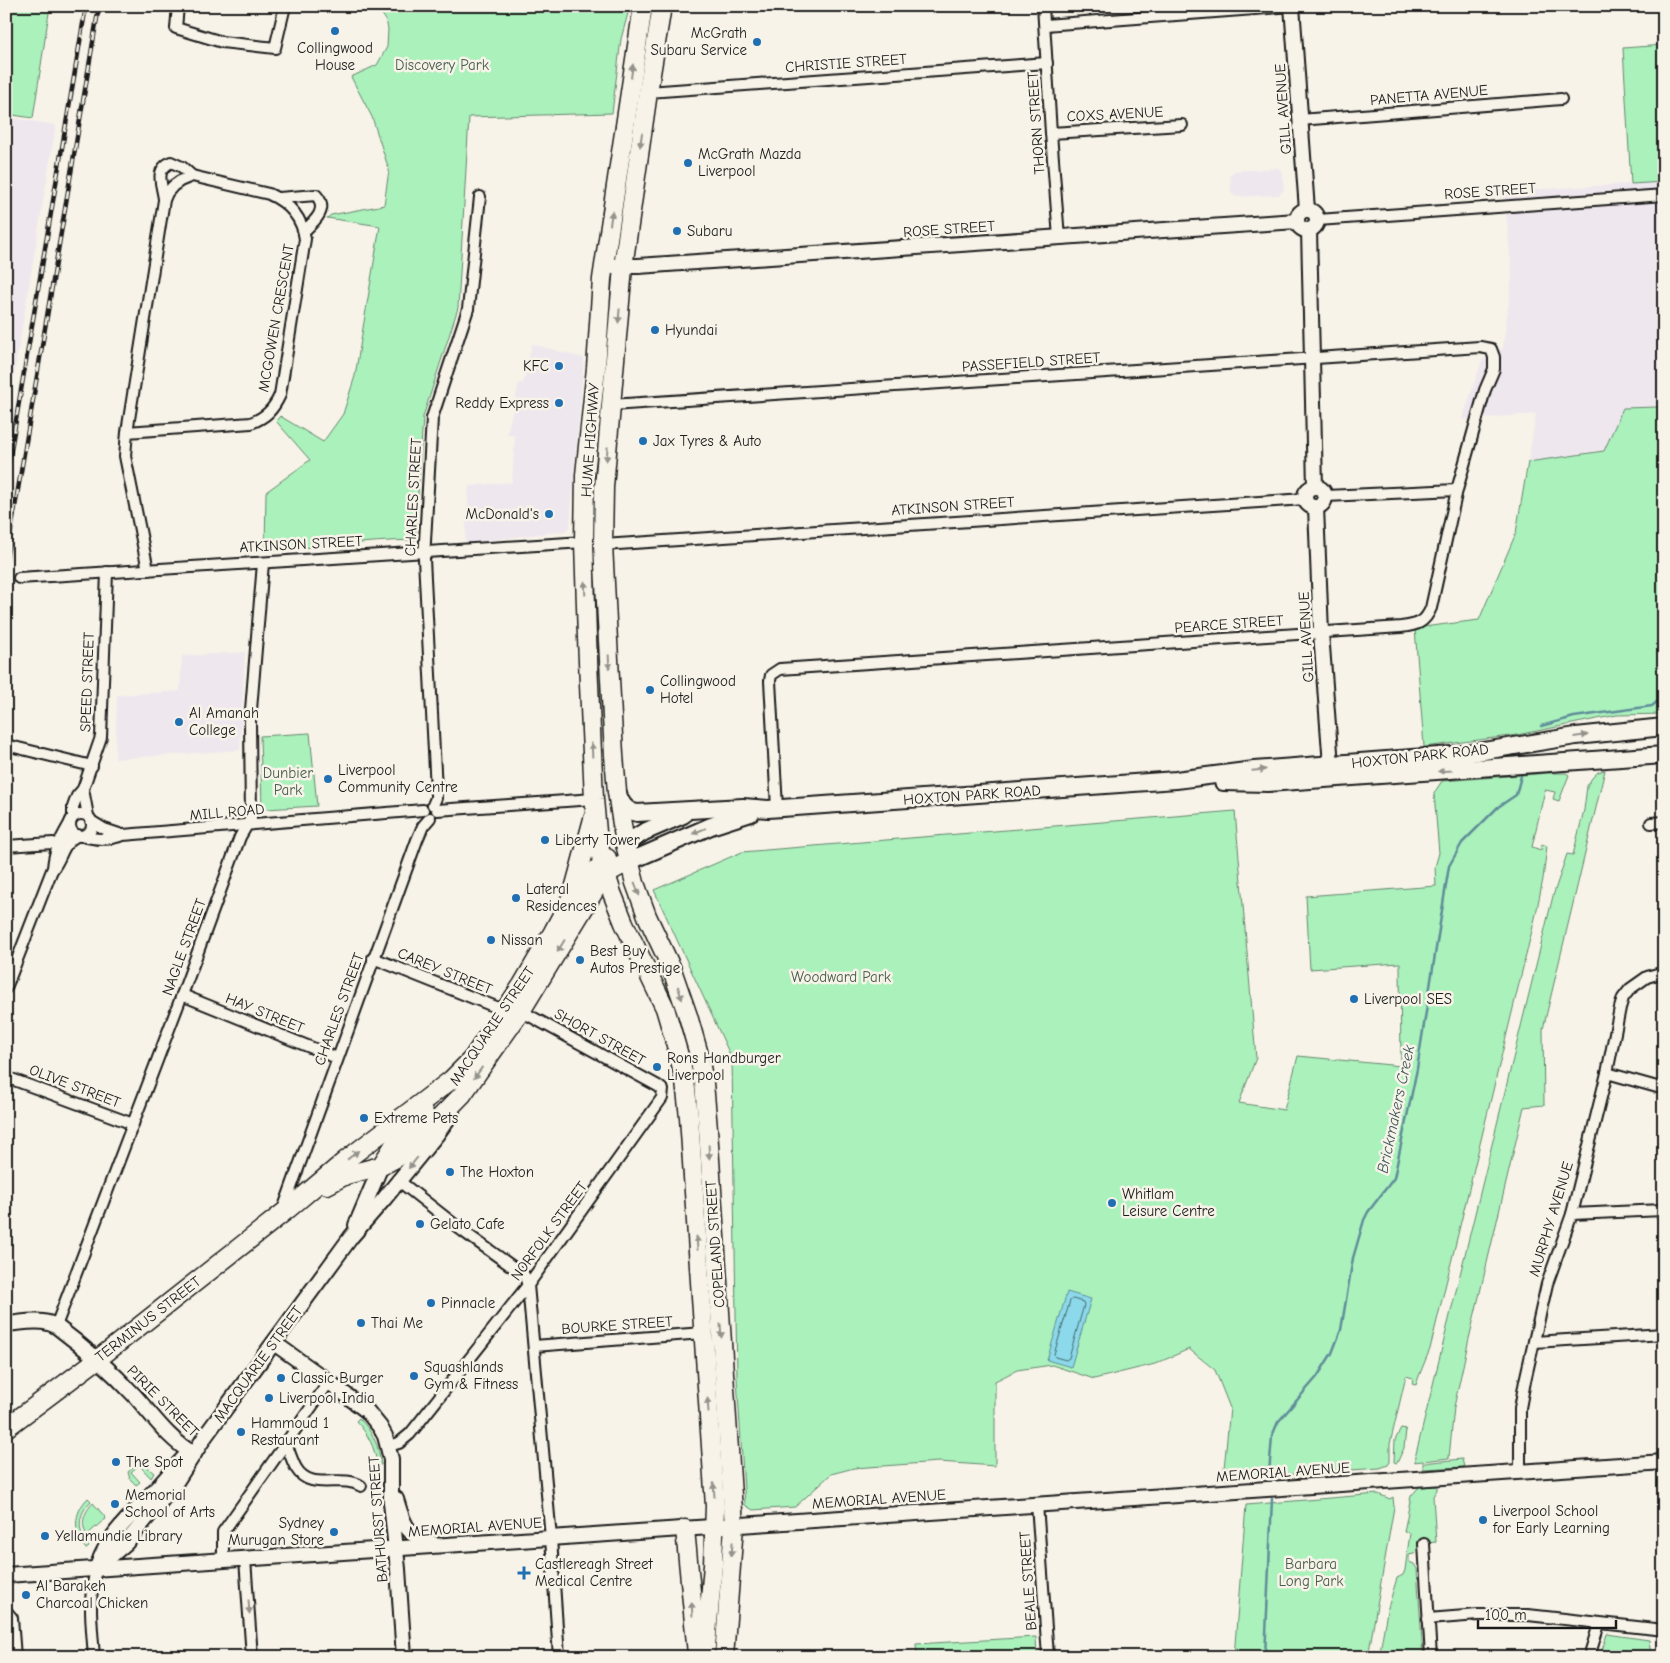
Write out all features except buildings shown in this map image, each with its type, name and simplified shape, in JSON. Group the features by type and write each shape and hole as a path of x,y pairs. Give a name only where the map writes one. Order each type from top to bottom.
{"highway":[{"name":"HUME HIGHWAY","path":"604,869 595,804 584,542 586,475 604,266 643,6"},
{"name":"HUME HIGHWAY","path":"625,844 617,792 603,546 604,487 623,267 662,6"},
{"path":"571,898 595,804"},
{"path":"604,869 625,844"},
{"name":"COPELAND STREET","path":"625,844 628,862 642,904 678,987 698,1051 704,1083 734,1526 724,1657"},
{"path":"604,869 613,870 628,862"},
{"name":"COPELAND STREET","path":"604,869 624,923 665,1008 685,1081 690,1126 715,1506 714,1565 705,1657"},
{"name":"MACQUARIE STREET","path":"381,1166 398,1137 446,1092 513,1011 571,898 604,869"},
{"name":"MACQUARIE STREET","path":"462,1095 513,1011 577,920 598,886 604,869"},
{"path":"577,920 589,908 601,905 616,913 624,923"},
{"name":"TERMINUS STREET","path":"6,1428 285,1211 346,1160 451,1080 472,1060"},
{"name":"TERMINUS STREET","path":"285,1211 340,1178 381,1166 409,1149 462,1095"},
{"path":"686,1529 694,1634 698,1657"}],"main road":[{"name":"HOXTON PARK ROAD","path":"1331,774 1606,732 1664,727"},
{"name":"HOXTON PARK ROAD","path":"617,792 622,804 635,813 743,807 773,808 1176,780 1254,770 1331,774 1664,756"},
{"name":"HOXTON PARK ROAD","path":"628,862 711,826 773,808"},
{"name":"HOXTON PARK ROAD","path":"625,844 644,832 679,817 714,809"}],"street":[{"path":"178,6 176,28 222,42 275,48 285,6"},
{"name":"THORN STREET","path":"1043,6 1059,238"},
{"path":"1045,25 1293,6"},
{"name":"GILL AVENUE","path":"1293,6 1307,210"},
{"name":"CHRISTIE STREET","path":"648,92 1047,63"},
{"name":"PANETTA AVENUE","path":"1300,120 1561,99"},
{"name":"COXS AVENUE","path":"1051,132 1182,125"},
{"name":"MCGOWEN CRESCENT","path":"126,432 239,425 252,423 269,413 280,395 305,250 304,231 294,212 279,198 192,176 182,167 171,162 163,166 160,174 164,200 126,432 125,456 148,570"},
{"path":"164,200 173,186 192,176"},
{"name":"MCGOWEN CRESCENT","path":"279,198 316,195 321,200 323,205 320,212 313,223 304,231"},
{"name":"ROSE STREET","path":"1313,225 1664,195"},
{"name":"CHARLES STREET","path":"285,1211 373,958 417,840 436,798 424,553 432,418 468,309 480,197"},
{"path":"1313,225 1299,227 1297,221 1301,212 1313,211 1313,225 1312,359 1314,487"},
{"name":"ROSE STREET","path":"604,266 623,267 1297,221"},
{"name":"PEARCE STREET","path":"773,808 770,681 771,675 780,669 1416,625 1427,617 1431,608 1457,490 1485,390 1494,369 1494,357 1491,349 1480,347 1454,350"},
{"name":"PASSEFIELD STREET","path":"612,405 1454,350"},
{"path":"1314,487 1322,489 1326,496 1323,504 1310,503 1307,491 1314,487"},
{"path":"1326,496 1457,490"},
{"name":"GILL AVENUE","path":"1310,503 1322,633 1331,774"},
{"name":"ATKINSON STREET","path":"603,546 1310,503"},
{"name":"ATKINSON STREET","path":"20,578 584,542"},
{"name":"NAGLE STREET","path":"56,1326 240,837 251,818 250,722 263,563"},
{"name":"SPEED STREET","path":"6,988 52,870 58,844 71,820 77,796 83,789 101,737 107,572"},
{"path":"6,745 92,766"},
{"path":"83,789 90,819"},
{"name":"MILL ROAD","path":"80,835 95,840 108,840 123,835 431,811 595,804"},
{"path":"80,835 73,832 71,820 79,814 90,819"},
{"name":"MILL ROAD","path":"90,819 104,829 123,835"},
{"name":"SPEED STREET","path":"52,870 59,861 65,845 90,831 90,819"},
{"path":"1651,823 1664,822"},
{"path":"6,846 58,844"},
{"name":"CAREY STREET","path":"373,958 513,1011"},
{"name":"MURPHY AVENUE","path":"1520,1471 1520,1408 1534,1342 1547,1284 1572,1214 1607,1073 1623,998 1640,980 1653,974 1664,972"},
{"name":"HAY STREET","path":"182,995 337,1058"},
{"name":"SHORT STREET","path":"513,1011 658,1086 662,1090"},
{"path":"1607,1073 1657,1087"},
{"name":"OLIVE STREET","path":"6,1077 133,1124"},
{"name":"NORFOLK STREET","path":"388,1446 399,1443 410,1434 528,1285 662,1098 662,1090"},
{"name":"MACQUARIE STREET","path":"97,1568 126,1542 174,1485 195,1449 351,1237 446,1123 462,1095"},
{"name":"MACQUARIE STREET","path":"351,1237 381,1166"},
{"path":"398,1181 524,1275 528,1285 551,1538 559,1657"},
{"path":"1572,1214 1663,1210"},
{"name":"PIRIE STREET","path":"6,1324 50,1322 98,1358 166,1431 195,1449"},
{"name":"BOURKE STREET","path":"534,1346 703,1333"},
{"path":"1534,1342 1664,1334"},
{"name":"BATHURST STREET","path":"274,1343 367,1411 380,1427 388,1446 391,1458 391,1502 404,1657"},
{"path":"223,1560 223,1532 329,1382"},
{"path":"286,1443 297,1470 310,1480 318,1482 346,1480 361,1486"},
{"name":"MEMORIAL AVENUE","path":"6,1575 1664,1462"},
{"path":"391,1484 402,1518 409,1531 416,1538 441,1546"},
{"name":"BEALE STREET","path":"1037,1504 1048,1656"},
{"path":"1424,1544 1431,1657"},
{"path":"245,1559 252,1657"},
{"path":"94,1657 90,1606 92,1585 97,1568"},
{"path":"6,1612 12,1618 14,1657"},
{"path":"1428,1618 1528,1615 1664,1630"},
{"path":"1588,1657 1599,1624"}],"shaded area":[{"path":"6,117 56,125 6,423"},
{"path":"1278,168 1282,172 1284,190 1279,195 1236,197 1231,193 1230,175 1234,171"},
{"path":"1664,182 1664,400 1658,407 1623,408 1604,451 1528,462 1536,414 1462,420 1482,360 1503,348 1512,275 1504,191"},
{"path":"532,344 584,358 570,526 566,531 465,543 469,486 512,482 515,436 507,434 519,383 523,383"},
{"name":"Al Amanah College","path":"245,652 240,750 115,759 117,695 180,691 182,656"}],"green space":[{"path":"6,6 50,6 33,118 6,114"},
{"name":"Discovery Park","path":"376,6 630,6 621,39 612,113 469,117 458,308 423,417 415,540 265,550 266,492 310,460 276,421 280,416 323,442 343,414 355,376 380,226 327,218 331,215 384,205 389,170 372,117 351,77 377,65 387,47 388,29 386,20"},
{"path":"1664,45 1664,182 1631,184 1623,48"},
{"path":"1664,399 1664,714 1617,715 1517,735 1424,747 1415,628 1479,620 1516,533 1528,462 1604,451 1623,408 1658,407"},
{"name":"Dunbier Park","path":"310,733 317,806 266,809 262,806 260,736"},
{"path":"1605,770 1543,1029 1544,1105 1524,1107 1454,1407 1449,1458 1414,1462 1553,896 1567,854 1573,855 1584,810 1587,786 1598,772"},
{"name":"Woodward Park","path":"1566,773 1569,775 1559,801 1553,799 1555,792 1545,790 1532,847 1541,850 1542,844 1547,846 1536,914 1430,1349 1416,1385 1412,1384 1413,1378 1406,1376 1390,1444 1390,1462 1388,1465 1380,1468 1223,1479 1230,1408 1215,1370 1189,1349 1155,1364 1094,1379 1052,1365 1017,1370 995,1381 995,1466 939,1462 854,1468 831,1474 795,1507 753,1510 745,1505 737,1379 732,1059 654,890 742,852 1235,811 1256,1058 1239,1103 1284,1110 1298,1056 1401,1066 1400,963 1310,969 1306,896 1436,886 1435,867 1439,853 1434,793 1442,781"},
{"path":"359,1418 374,1440 379,1452 381,1465 377,1465 375,1452 370,1441 356,1421"},
{"path":"1401,1429 1406,1430 1404,1448 1397,1463 1394,1462 1395,1440"},
{"path":"1462,1459 1464,1467 1423,1469 1423,1463"},
{"path":"141,1461 151,1465 148,1468 154,1473 151,1478 139,1465 131,1472 140,1482 136,1485 130,1479 128,1472"},
{"path":"1437,1486 1433,1496 1436,1542 1428,1543 1428,1539 1420,1540 1419,1549 1414,1554 1409,1555 1409,1562 1414,1564 1417,1569 1423,1657 1379,1657 1387,1611 1397,1578 1403,1575 1405,1570 1410,1533 1404,1532 1411,1496 1419,1487"},
{"name":"Barbara Long Park","path":"1378,1494 1390,1499 1393,1497 1394,1507 1368,1657 1234,1657 1246,1505"},
{"path":"88,1498 91,1501 83,1512 80,1523 82,1535 89,1547 86,1549 79,1536 76,1523 80,1510"},
{"path":"93,1503 106,1518 87,1535 83,1522 87,1510"},
{"path":"1607,1634 1649,1640 1651,1657 1600,1657"},
{"path":"1036,1637 1037,1657 917,1657 916,1644"}],"water":[{"path":"1067,1292 1091,1299 1071,1367 1047,1360"}],"waterway":[{"name":"Brickmakers Creek","path":"1541,726 1574,717 1652,706 1664,696"},
{"name":"Brickmakers Creek","path":"1269,1474 1272,1436 1278,1422 1317,1377 1332,1353 1341,1330 1353,1258 1364,1220 1394,1178 1417,1069 1449,866 1462,843 1498,807 1516,795 1521,776"},
{"name":"Brickmakers Creek","path":"1265,1657 1272,1499"}],"railway":[{"path":"6,479 86,6"},
{"path":"6,561 99,6"}],"place":[{"name":"Collingwood House","path":"335,31"},
{"name":"McGrath Subaru Service","path":"757,42"},
{"name":"McGrath Mazda Liverpool","path":"688,163"},
{"name":"Subaru","path":"677,231"},
{"name":"Hyundai","path":"655,330"},
{"name":"KFC","path":"559,366"},
{"name":"Reddy Express","path":"559,403"},
{"name":"Jax Tyres & Auto","path":"643,441"},
{"name":"McDonald's","path":"549,514"},
{"name":"Collingwood Hotel","path":"650,690"},
{"name":"Al Amanah College","path":"179,722"},
{"name":"Liverpool Community Centre","path":"328,779"},
{"name":"Liberty Tower","path":"545,840"},
{"name":"Lateral Residences","path":"516,898"},
{"name":"Nissan","path":"491,940"},
{"name":"Best Buy Autos Prestige","path":"580,960"},
{"name":"Liverpool SES","path":"1354,999"},
{"name":"Rons Handburger Liverpool","path":"657,1067"},
{"name":"Extreme Pets","path":"364,1118"},
{"name":"The Hoxton","path":"450,1172"},
{"name":"Whitlam Leisure Centre","path":"1112,1203"},
{"name":"Gelato Cafe","path":"420,1224"},
{"name":"Pinnacle","path":"431,1303"},
{"name":"Thai Me","path":"361,1323"},
{"name":"Squashlands Gym & Fitness","path":"414,1376"},
{"name":"Classic Burger","path":"281,1378"},
{"name":"Liverpool India","path":"269,1398"},
{"name":"Hammoud 1 Restaurant","path":"241,1432"},
{"name":"The Spot","path":"116,1462"},
{"name":"Memorial School of Arts","path":"115,1504"},
{"name":"Liverpool School for Early Learning","path":"1483,1520"},
{"name":"Sydney Murugan Store","path":"334,1532"},
{"name":"Yellamundie Library","path":"45,1536"},
{"name":"Castlereagh Street Medical Centre","path":"524,1573"},
{"name":"Al Barakeh Charcoal Chicken","path":"26,1595"}]}
